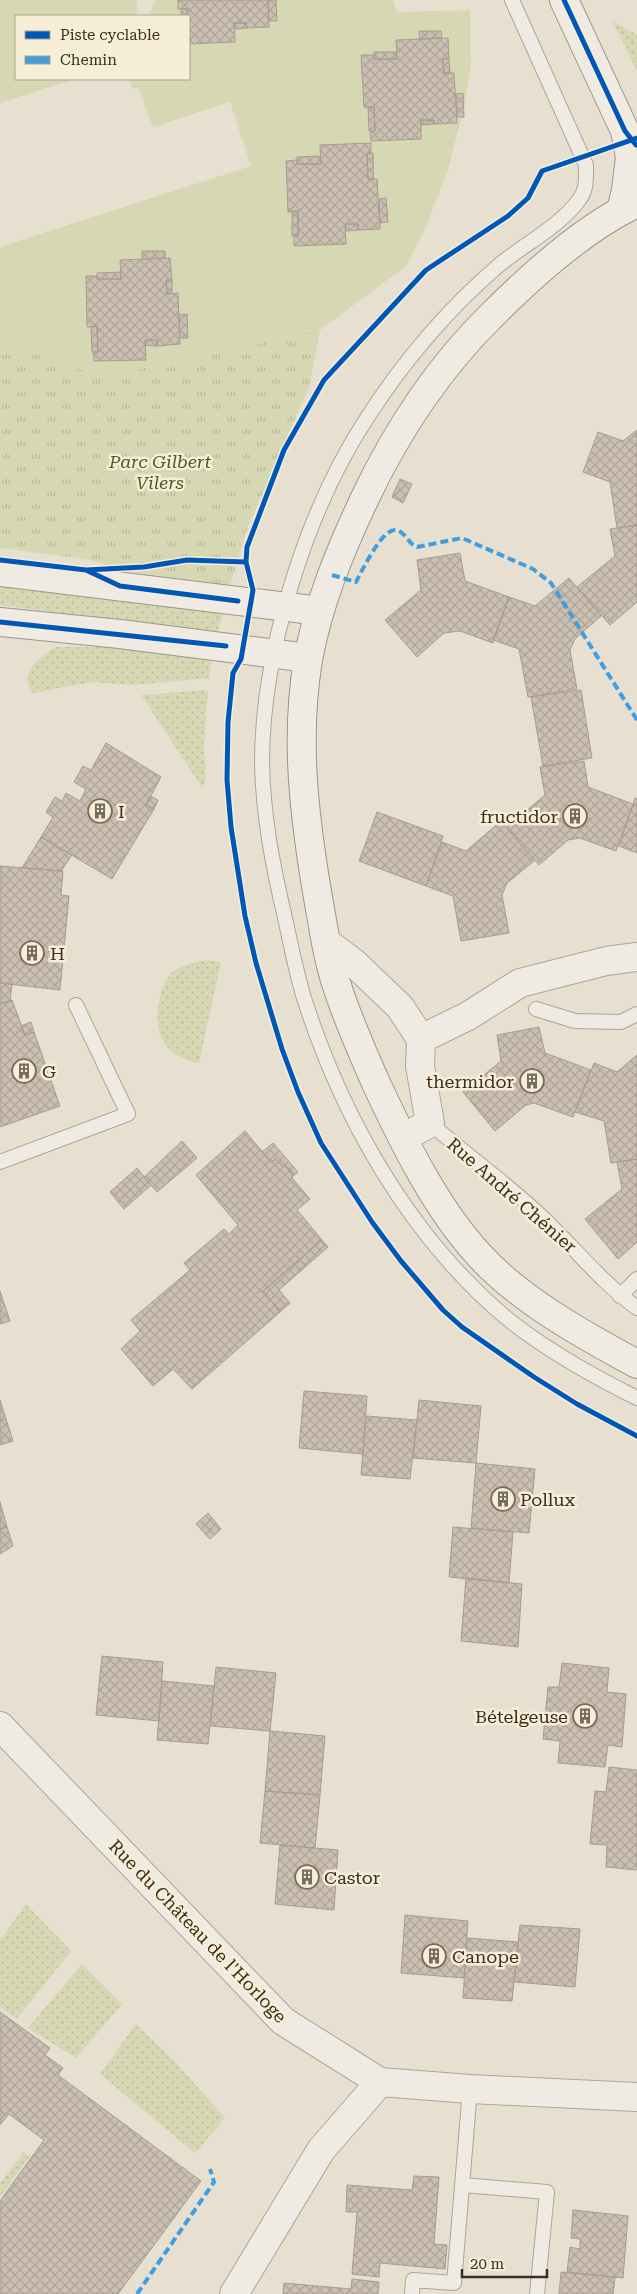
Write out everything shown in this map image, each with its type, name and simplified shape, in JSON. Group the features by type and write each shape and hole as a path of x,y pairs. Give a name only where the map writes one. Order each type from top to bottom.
{"main road":[{"path":"564,0 631,139 626,190 629,207 526,282 481,326 425,393 382,462 338,558 320,610 308,658 300,760 305,815 326,942 337,988 403,1138 438,1198 480,1256 546,1310 637,1364"},
{"path":"0,572 320,610"},
{"path":"0,622 120,634 308,658"},
{"path":"326,942 355,964 400,1007 422,1039 420,1066 430,1123 403,1138"},
{"path":"422,1039 468,1016 520,983 606,961 637,957"},
{"name":"Rue du Château de l'Horloge","path":"0,1726 282,2021 380,2082 470,2089 637,2097"},
{"path":"234,2294 321,2150 380,2082"}],"lane":[{"path":"512,0 586,165 586,183 583,196 572,208 499,266 452,308 401,369 366,418 336,469 314,518 285,606 275,653 264,733 262,764 265,818 274,870 304,998 342,1093 361,1133 392,1187 450,1263 504,1316 554,1352 637,1398"},
{"path":"0,1162 128,1114 76,1005"},
{"path":"536,1009 575,1020 621,1022 637,1014"},
{"name":"Rue André Chénier","path":"430,1123 467,1156 524,1200 569,1242 620,1296 637,1308"},
{"path":"620,1296 637,1279"},
{"path":"412,2294 413,2280 454,2282 470,2089"},
{"path":"462,2185 547,2192 537,2294"}],"green space":[{"path":"0,0 136,0 138,12 135,15 15,15 15,80 71,80 0,103"},
{"path":"155,0 178,0 181,15 149,15"},
{"path":"276,0 393,0 397,12 470,10 471,61 465,104 448,170 425,229 406,266 320,330 103,377 0,342 0,247 251,166 230,102 153,127 138,87 133,89 129,80 190,80 190,44 235,42 235,29 269,27 269,21 277,21","holes":["420,31 441,31 450,73 454,73 457,123 421,125 421,139 371,141 368,107 364,107 361,55 374,55 374,52 396,52 396,40 420,39","371,143 379,199 386,199 387,222 380,223 380,229 346,231 346,244 294,246 292,211 288,211 287,161 297,160 298,157 320,156 321,145","142,251 164,251 165,258 170,258 172,293 178,293 179,315 187,315 188,338 180,338 180,344 145,345 145,360 94,361 91,327 87,327 86,276 120,272 120,260 142,259"]},
{"path":"612,20 637,35 637,71"},
{"name":"Parc Gilbert Vilers","path":"320,330 309,387 246,532 230,586 153,578 86,559 0,548 0,342 103,377"},
{"path":"0,582 224,609 217,634 0,605"},
{"path":"55,647 133,647 212,658 209,678 131,685 93,682 33,693 29,686 29,673 37,661"},
{"path":"208,690 204,746 206,780 202,787 141,695"},
{"path":"207,960 221,962 199,1063 186,1060 168,1048 159,1030 158,1007 164,985 172,973 185,965"},
{"path":"26,1904 71,1951 17,2019 0,2007 0,1940"},
{"path":"82,1964 122,2004 76,2058 28,2028"},
{"path":"136,2024 176,2063 225,2118 195,2153 100,2074"},
{"path":"24,2152 30,2156 0,2197 0,2183"}],"building":[{"path":"178,0 268,0 269,27 247,28 246,23 234,23 235,42 190,44 190,15 187,15 187,9 178,9"},
{"path":"268,0 276,0 277,21 269,21"},
{"path":"181,9 187,9 188,15 181,15"},
{"path":"234,23 246,23 247,28 235,29"},
{"path":"419,31 441,31 442,38 420,39"},
{"path":"448,38 449,59 443,59 444,73 454,73 457,123 434,124 434,120 421,120 421,139 371,141 370,132 375,131 374,107 364,107 361,55 374,55 374,59 397,59 396,40"},
{"path":"374,52 396,52 397,59 374,59"},
{"path":"443,59 449,59 450,73 444,73"},
{"path":"463,93 464,117 457,117 456,94"},
{"path":"368,107 374,107 375,131 369,131"},
{"path":"421,120 434,120 434,124 421,125"},
{"path":"371,143 371,153 367,153 368,179 377,179 380,229 358,230 358,224 345,224 346,244 294,246 294,236 298,236 298,211 288,212 286,161 297,160 297,164 321,164 320,145"},
{"path":"367,153 373,153 374,179 368,179"},
{"path":"320,156 321,164 297,164 297,157"},
{"path":"386,198 388,222 380,223 379,199"},
{"path":"292,211 298,211 298,236 292,236"},
{"path":"345,224 358,224 358,230 346,231"},
{"path":"142,251 165,251 165,258 142,259"},
{"path":"170,258 172,280 166,280 167,294 178,293 180,344 157,346 157,340 145,340 146,360 94,361 93,352 98,352 97,326 87,327 86,276 97,276 97,279 121,279 120,260"},
{"path":"120,272 121,279 97,279 97,273"},
{"path":"166,280 172,280 172,293 167,294"},
{"path":"187,314 188,338 180,338 179,315"},
{"path":"97,326 98,352 92,352 91,327"},
{"path":"145,340 157,340 157,346 145,345"},
{"path":"637,430 637,525 617,528 610,482 583,472 598,432 623,441"},
{"path":"400,479 412,484 403,503 392,497"},
{"path":"637,525 637,602 610,625 577,587 615,556 610,529"},
{"path":"460,553 465,581 509,597 493,643 460,631 444,633 417,657 385,620 421,590 417,560"},
{"path":"569,578 601,616 575,639 570,650 577,689 528,697 519,649 493,640 509,597 535,606"},
{"name":"fructidor","path":"581,690 592,758 543,766 531,697"},
{"name":"I","path":"106,743 161,777 146,805 154,809 112,879 41,837 53,817 46,812 55,797 62,801 66,793 80,801 86,789 74,782 83,766 91,770"},
{"name":"fructidor","path":"584,761 588,787 633,804 616,851 580,838 568,840 539,865 507,827 545,795 540,767"},
{"path":"150,796 158,800 154,809 146,805"},
{"path":"635,798 637,799 637,853 619,846"},
{"path":"377,812 443,836 426,886 359,861"},
{"name":"fructidor","path":"501,821 534,861 507,883 502,895 509,933 461,941 453,896 426,886 442,842 466,851"},
{"path":"41,837 72,855 61,871 22,868"},
{"name":"H","path":"0,866 63,871 61,895 69,896 60,990 0,983"},
{"path":"0,983 12,984 10,1001 0,1004"},
{"name":"G","path":"12,1000 25,1035 34,1032 60,1106 0,1127 0,1004"},
{"path":"31,1022 34,1032 25,1035 21,1026"},
{"name":"thermidor","path":"539,1027 545,1053 591,1070 573,1117 534,1103 526,1105 495,1131 463,1092 501,1061 497,1035"},
{"path":"637,1055 637,1159 611,1163 604,1121 575,1112 594,1063 617,1072"},
{"path":"245,1131 271,1162 276,1159 283,1167 285,1165 293,1176 292,1178 310,1199 297,1210 322,1240 263,1291 280,1312 192,1389 173,1369 153,1386 121,1349 140,1331 131,1320 190,1270 184,1263 224,1229 229,1234 238,1225 196,1175"},
{"path":"182,1141 197,1158 157,1192 144,1177"},
{"path":"273,1143 298,1172 293,1176 285,1165 283,1167 276,1159 271,1162 262,1152"},
{"path":"637,1159 637,1242 618,1259 585,1219 622,1189 617,1162"},
{"path":"137,1168 151,1185 124,1209 110,1192"},
{"path":"322,1240 328,1247 279,1290 290,1303 280,1312 263,1291"},
{"path":"0,1291 10,1321 0,1324"},
{"path":"304,1391 367,1396 363,1454 299,1448"},
{"path":"0,1400 6,1419 0,1421"},
{"path":"419,1400 481,1406 476,1463 413,1458"},
{"path":"366,1416 417,1420 410,1479 361,1475"},
{"path":"6,1419 13,1441 0,1445 0,1421"},
{"name":"Pollux","path":"476,1463 535,1469 529,1533 471,1528"},
{"path":"0,1502 7,1527 0,1529"},
{"path":"208,1513 221,1529 210,1539 196,1524"},
{"path":"7,1527 13,1546 0,1554 0,1529"},
{"name":"Pollux","path":"453,1527 513,1532 509,1583 449,1577"},
{"path":"466,1578 522,1584 518,1647 461,1641"},
{"path":"102,1656 163,1662 159,1721 96,1715"},
{"name":"Bételgeuse","path":"562,1663 609,1668 607,1692 626,1694 622,1747 608,1745 605,1767 558,1763 560,1741 543,1739 548,1687 559,1687"},
{"path":"216,1667 276,1673 270,1731 210,1726"},
{"path":"162,1681 214,1686 208,1744 157,1740"},
{"path":"270,1731 325,1736 320,1795 265,1791"},
{"path":"609,1767 637,1770 637,1870 606,1867 607,1845 590,1844 595,1791 606,1792"},
{"name":"Castor","path":"265,1791 320,1795 315,1848 260,1843"},
{"name":"Castor","path":"280,1845 338,1850 334,1910 275,1904"},
{"name":"Canope","path":"405,1915 468,1921 464,1978 401,1973"},
{"name":"Canope","path":"520,1925 580,1929 575,1987 514,1982"},
{"name":"Canope","path":"467,1938 518,1942 512,2001 463,1998"},
{"path":"0,2012 50,2048 45,2055 63,2068 58,2075 201,2181 118,2294 0,2294 0,2201 44,2140 9,2114 0,2125"},
{"path":"414,2176 439,2177 434,2244 447,2245 445,2269 380,2263 379,2277 352,2274 357,2212 346,2212 347,2185 412,2190"},
{"path":"573,2210 628,2216 623,2278 567,2272 570,2247 580,2249 580,2239 571,2238"},
{"path":"561,2272 615,2277 613,2294 559,2294"},
{"path":"352,2279 379,2282 378,2294 283,2294 284,2283 351,2289"}],"marked path":[{"path":"332,575 356,582 379,543 391,531 396,530 417,547 462,538 533,569 551,583 637,720"},
{"path":"137,2294 214,2182 210,2169"}],"cycle path":[{"path":"564,0 625,131 636,145"},
{"path":"637,138 542,171 528,198 508,216 426,270 324,380 284,450 247,547 246,562 253,590 241,659 233,673 228,722 227,780 231,827 245,916 256,963 282,1049 298,1092 321,1143 372,1222 401,1261 443,1310 462,1327 534,1377 577,1404 637,1436"},
{"path":"0,560 86,570 144,567 187,560 246,562"},
{"path":"88,571 120,586 238,601"},
{"path":"0,622 226,646"}],"place":[{"name":"I","path":"100,811"},
{"name":"fructidor","path":"575,816"},
{"name":"H","path":"32,953"},
{"name":"G","path":"24,1071"},
{"name":"thermidor","path":"532,1081"},
{"name":"Pollux","path":"503,1499"},
{"name":"Bételgeuse","path":"585,1716"},
{"name":"Castor","path":"307,1877"},
{"name":"Canope","path":"434,1956"}]}
